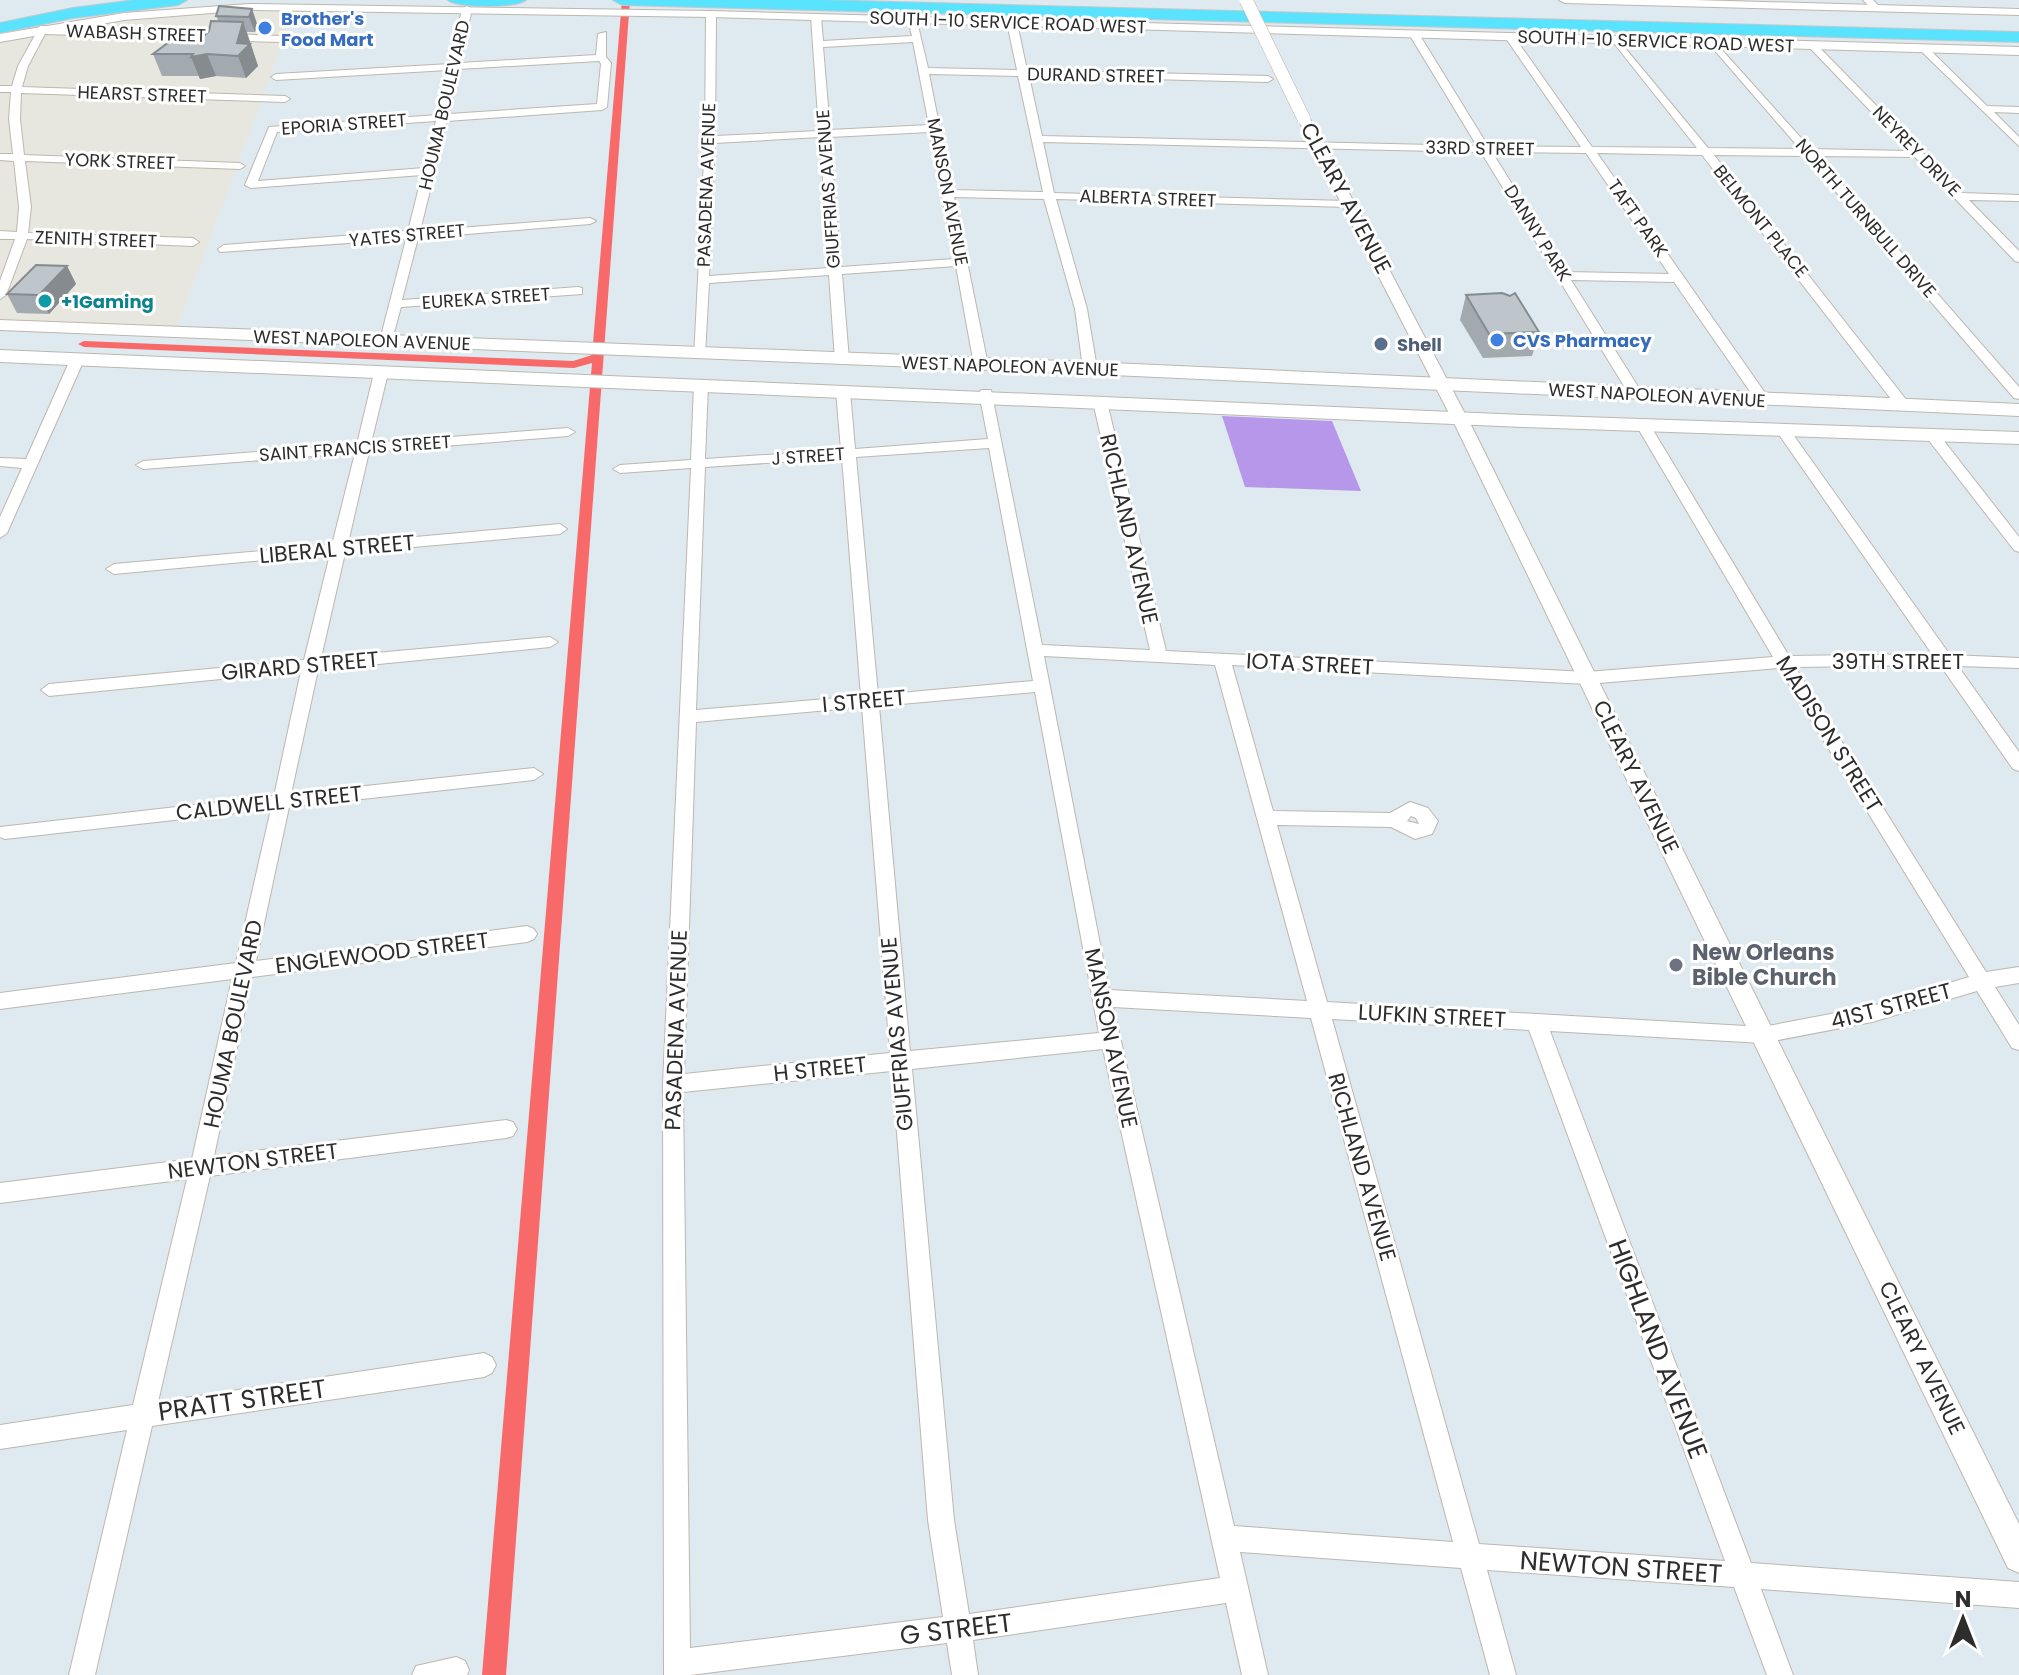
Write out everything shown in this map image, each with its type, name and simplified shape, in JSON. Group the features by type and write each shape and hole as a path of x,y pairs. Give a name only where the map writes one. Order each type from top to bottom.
{"highway":[{"path":"0,28 73,13 178,0"},
{"path":"462,4 517,0"},
{"path":"1123,0 2019,25"},
{"path":"615,6 2019,37"}],"main road":[{"name":"WEST NAPOLEON AVENUE","path":"0,326 1090,368 2019,410"},
{"path":"0,326 10,333 9,338 0,345"},
{"path":"54,359 39,352 36,343 49,335 79,329"},
{"name":"WEST NAPOLEON AVENUE","path":"0,356 987,395 1523,421 2019,438"},
{"path":"1035,367 1054,371 1067,382 1061,391 1035,399"},
{"path":"1152,404 1128,393 1125,384 1137,376 1155,372"},
{"path":"1357,412 1382,405 1387,397 1384,392 1358,380"},
{"path":"1512,387 1490,395 1485,402 1491,409 1523,421"},
{"path":"1759,428 1728,413 1728,405 1761,400 1801,407 1818,417 1814,426 1792,429"}],"street":[{"name":"CLEARY AVENUE","path":"1246,0 1459,418 2019,1557"},
{"path":"1565,0 1873,4 2019,12"},
{"path":"0,38 187,8 462,4 615,6"},
{"name":"HOUMA BOULEVARD","path":"386,340 443,116 462,4"},
{"name":"SOUTH I-10 SERVICE ROAD WEST","path":"648,7 711,14 2019,51"},
{"name":"PASADENA AVENUE","path":"699,355 710,140 711,14"},
{"name":"GIUFFRIAS AVENUE","path":"816,17 842,360"},
{"name":"MANSON AVENUE","path":"913,19 981,365"},
{"path":"1012,23 1049,195 1081,309 1090,368"},
{"path":"0,295 23,236 25,208 16,132 16,90 22,69 42,30"},
{"name":"WABASH STREET","path":"42,30 279,39"},
{"path":"276,77 601,58 603,34"},
{"name":"DANNY PARK","path":"1414,34 1635,393"},
{"name":"TAFT PARK","path":"1510,37 1680,278 1761,400"},
{"path":"817,44 918,39"},
{"name":"BELMONT PLACE","path":"1616,40 1903,405"},
{"name":"NORTH TURNBULL DRIVE","path":"1713,43 2019,395"},
{"name":"NEYREY DRIVE","path":"1813,46 2019,258"},
{"path":"1924,49 2019,143"},
{"name":"EPORIA STREET","path":"430,171 251,185 273,129 602,107 606,63 601,58"},
{"name":"DURAND STREET","path":"924,71 1268,79"},
{"name":"HEARST STREET","path":"0,89 285,99"},
{"path":"1986,109 2019,110"},
{"path":"710,140 936,128"},
{"name":"33RD STREET","path":"1039,139 1319,147 1921,154"},
{"name":"YORK STREET","path":"0,157 240,166"},
{"name":"ALBERTA STREET","path":"948,193 1348,204"},
{"path":"1961,196 2019,198"},
{"name":"YATES STREET","path":"224,249 590,221"},
{"name":"ZENITH STREET","path":"0,235 193,242"},
{"path":"703,280 962,262"},
{"path":"1564,276 1680,278"},
{"name":"EUREKA STREET","path":"393,304 578,291"},
{"path":"0,533 77,360"},
{"name":"HOUMA BOULEVARD","path":"82,1675 201,1167 311,665 381,373"},
{"name":"PASADENA AVENUE","path":"677,1669 673,1084 701,385"},
{"name":"GIUFFRIAS AVENUE","path":"843,391 941,1520 965,1675"},
{"name":"MANSON AVENUE","path":"987,395 1101,998 1255,1675"},
{"name":"RICHLAND AVENUE","path":"1100,402 1159,656"},
{"name":"MADISON STREET","path":"1643,425 1784,662 2019,1042"},
{"path":"1792,429 2019,765"},
{"name":"SAINT FRANCIS STREET","path":"143,465 568,432"},
{"path":"1932,435 2019,547"},
{"name":"J STREET","path":"620,469 996,443"},
{"path":"0,462 31,464"},
{"name":"LIBERAL STREET","path":"114,569 560,529"},
{"name":"GIRARD STREET","path":"49,690 550,642"},
{"name":"IOTA STREET","path":"1034,650 1587,678"},
{"name":"RICHLAND AVENUE","path":"1222,659 1503,1675"},
{"name":"39TH STREET","path":"1587,678 1784,662 1914,659 2019,663"},
{"name":"I STREET","path":"686,717 1041,686"},
{"name":"CALDWELL STREET","path":"5,832 534,774"},
{"path":"1264,818 1397,820"},
{"name":"ENGLEWOOD STREET","path":"0,1001 527,934"},
{"name":"41ST STREET","path":"1763,1035 1872,1014 1982,981 2019,975"},
{"name":"LUFKIN STREET","path":"1101,998 1763,1035"},
{"name":"HIGHLAND AVENUE","path":"1536,1022 1780,1675"},
{"name":"H STREET","path":"673,1084 1110,1040"},
{"name":"NEWTON STREET","path":"0,1193 506,1129"},
{"name":"PRATT STREET","path":"0,1437 484,1365"},
{"name":"NEWTON STREET","path":"1223,1538 2019,1595"},
{"name":"G STREET","path":"677,1669 1235,1589"},
{"path":"425,1675 456,1670"}],"shaded area":[{"path":"205,9 295,9 177,328 0,321 0,39"},
{"path":"1222,416 1332,421 1361,491 1245,487"}],"building":[{"path":"219,6 252,9 249,17 216,16"},
{"path":"211,21 243,22 237,43 250,44 238,56 153,54 169,42 198,42 209,31"},
{"path":"36,265 67,266 39,295 7,294"},
{"path":"1502,293 1510,296 1515,293 1539,332 1489,334 1466,295"}],"waterway":[{"path":"598,357 626,0"},
{"path":"84,344 574,365 598,357"},
{"path":"494,1675 598,357"}],"place":[{"name":"Brother's Food Mart","path":"265,28"},
{"name":"+1Gaming","path":"45,301"},
{"name":"CVS Pharmacy","path":"1497,340"},
{"name":"Shell","path":"1381,344"},
{"name":"New Orleans Bible Church","path":"1676,965"}]}
